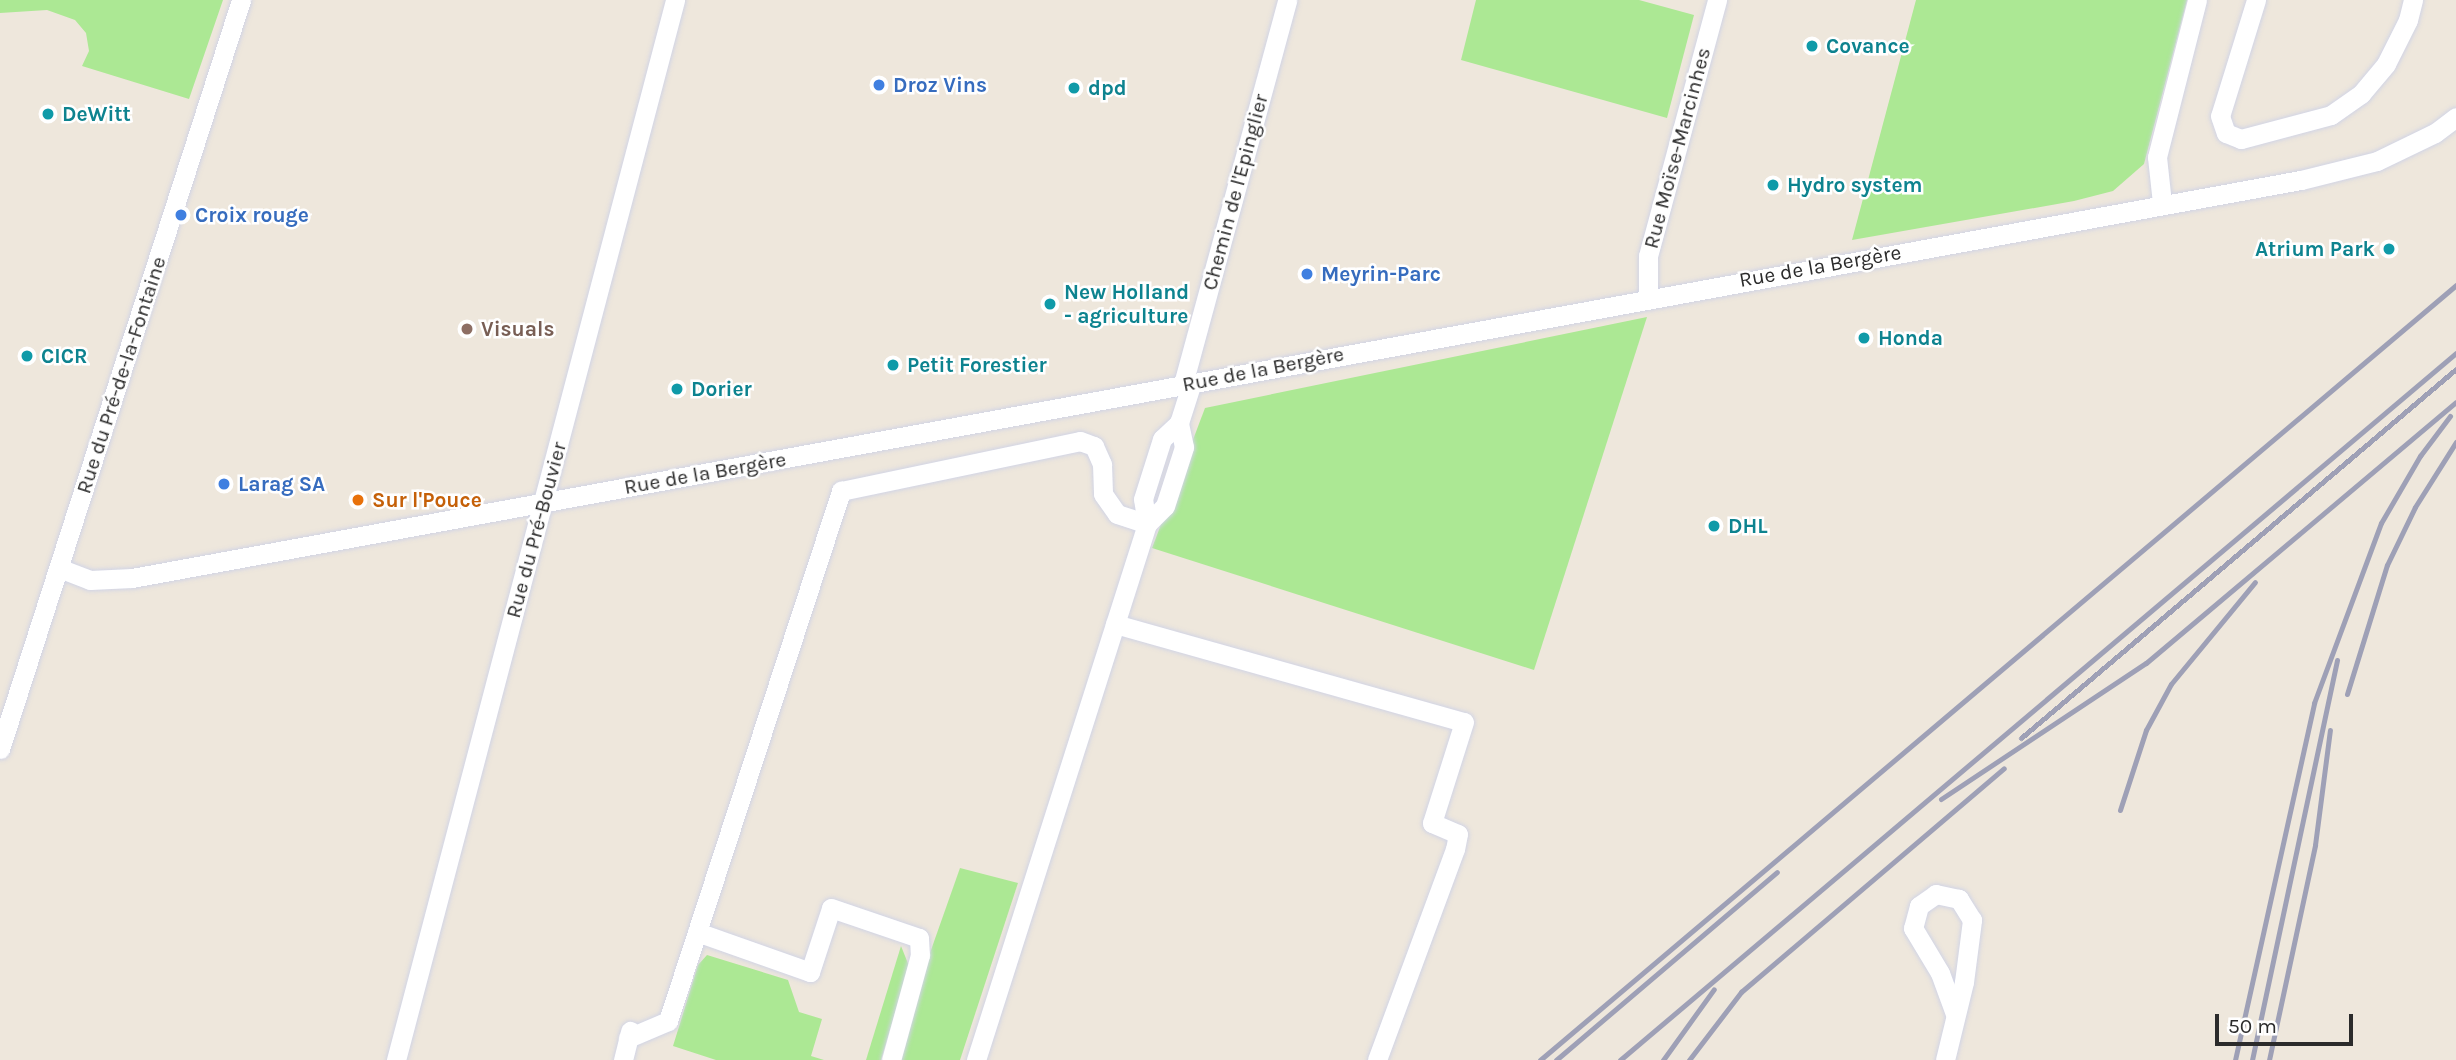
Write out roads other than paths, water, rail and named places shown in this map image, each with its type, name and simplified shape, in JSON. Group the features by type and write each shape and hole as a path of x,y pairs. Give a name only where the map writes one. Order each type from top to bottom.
{"street":[{"name":"Rue du Pré-de-la-Fontaine","path":"0,749 241,0"},
{"name":"Rue du Pré-Bouvier","path":"396,1060 675,0"},
{"name":"Chemin de l'Epinglier","path":"976,1060 1147,524 1143,499 1162,439 1179,423 1187,383 1287,0"},
{"name":"Rue Moïse-Marcinhes","path":"1648,297 1648,256 1717,0"},
{"path":"2162,203 2157,157 2197,0"},
{"path":"2256,0 2220,116 2226,133 2241,139 2331,115 2361,94 2386,64 2408,20 2413,0"},
{"name":"Rue de la Bergère","path":"59,568 90,580 132,578 2162,203 2352,167 2403,150 2456,117"},
{"path":"2352,167 2362,150"},
{"path":"622,1060 629,1035 668,1021 841,491 1080,441 1094,446 1102,464 1103,494 1117,514 1147,524"},
{"path":"1115,624 1464,722 1432,823 1458,834 1455,849 1377,1060"},
{"path":"1945,1060 1957,1041 1955,1014 1972,920 1959,899 1936,894 1919,906 1913,928 1940,973 1955,1014"},
{"path":"697,933 810,972 831,908 919,939 920,955 891,1060"}],"railway":[{"path":"1540,1060 2456,285"},
{"path":"1620,1060 2456,353"},
{"path":"2021,738 2456,369"},
{"path":"1941,799 2146,663 2456,402"},
{"path":"2235,1060 2314,703 2381,523 2420,456 2450,416"},
{"path":"2347,694 2387,565 2415,507 2456,442"},
{"path":"2120,810 2146,730 2171,684 2255,582"},
{"path":"2252,1060 2337,660"},
{"path":"2269,1060 2315,845 2330,730"},
{"path":"1689,1060 1741,992 2004,768"},
{"path":"1556,1060 1777,872"},
{"path":"1663,1060 1714,989"}],"place":[{"name":"Covance","path":"1812,46"},
{"name":"Droz Vins","path":"879,85"},
{"name":"dpd","path":"1074,88"},
{"name":"DeWitt","path":"48,114"},
{"name":"Hydro system","path":"1773,185"},
{"name":"Croix rouge","path":"181,215"},
{"name":"Atrium Park","path":"2389,249"},
{"name":"Meyrin-Parc","path":"1307,274"},
{"name":"New Holland - agriculture","path":"1050,304"},
{"name":"Visuals","path":"467,329"},
{"name":"Honda","path":"1864,338"},
{"name":"CICR","path":"27,356"},
{"name":"Petit Forestier","path":"893,365"},
{"name":"Dorier","path":"677,389"},
{"name":"Larag SA","path":"224,484"},
{"name":"Sur l'Pouce","path":"358,500"},
{"name":"DHL","path":"1714,526"}]}
